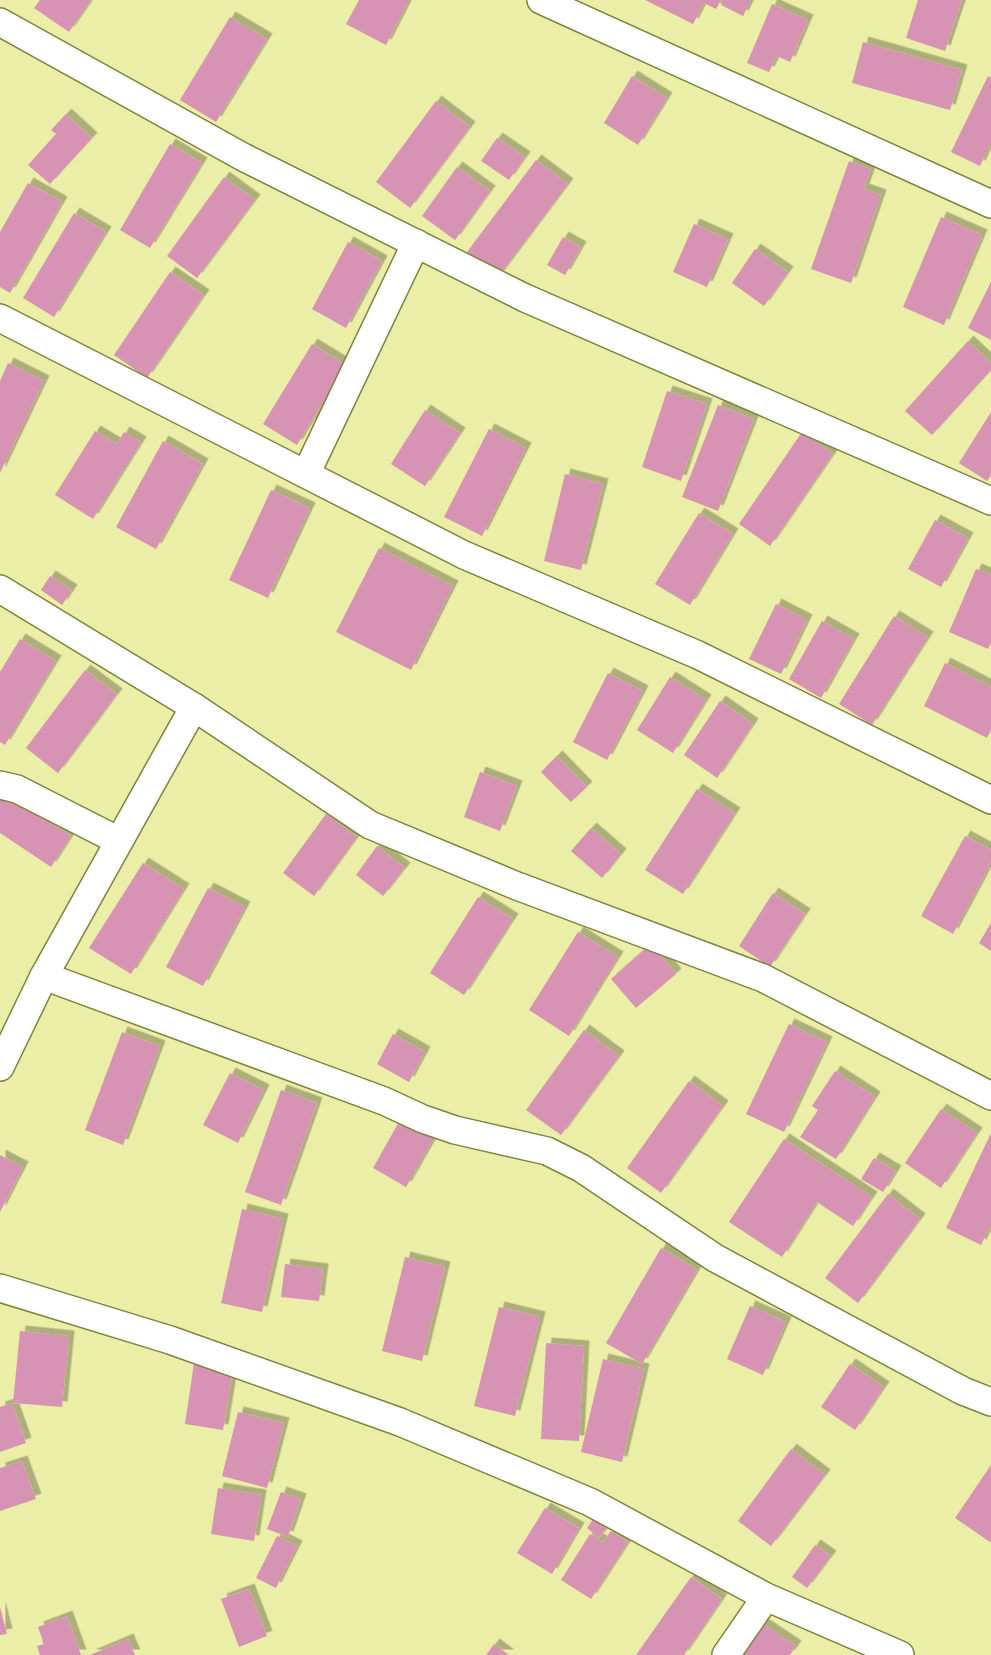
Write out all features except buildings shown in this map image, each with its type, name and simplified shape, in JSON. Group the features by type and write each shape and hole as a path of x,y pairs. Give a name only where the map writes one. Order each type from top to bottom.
{"street":[{"path":"541,0 991,204"},
{"path":"0,22 243,157 525,298 991,501"},
{"path":"306,474 416,243"},
{"path":"0,318 464,555 698,655 991,800"},
{"path":"0,589 194,707 370,825 518,886 763,978 991,1096"},
{"path":"0,1067 44,976 194,707"},
{"path":"0,785 17,789 119,842"},
{"path":"44,976 384,1101 423,1119 547,1151 581,1168 715,1258 963,1391 991,1402"},
{"path":"0,1288 170,1340 400,1422 590,1502 765,1597 900,1655"},
{"path":"726,1655 765,1597"}]}
